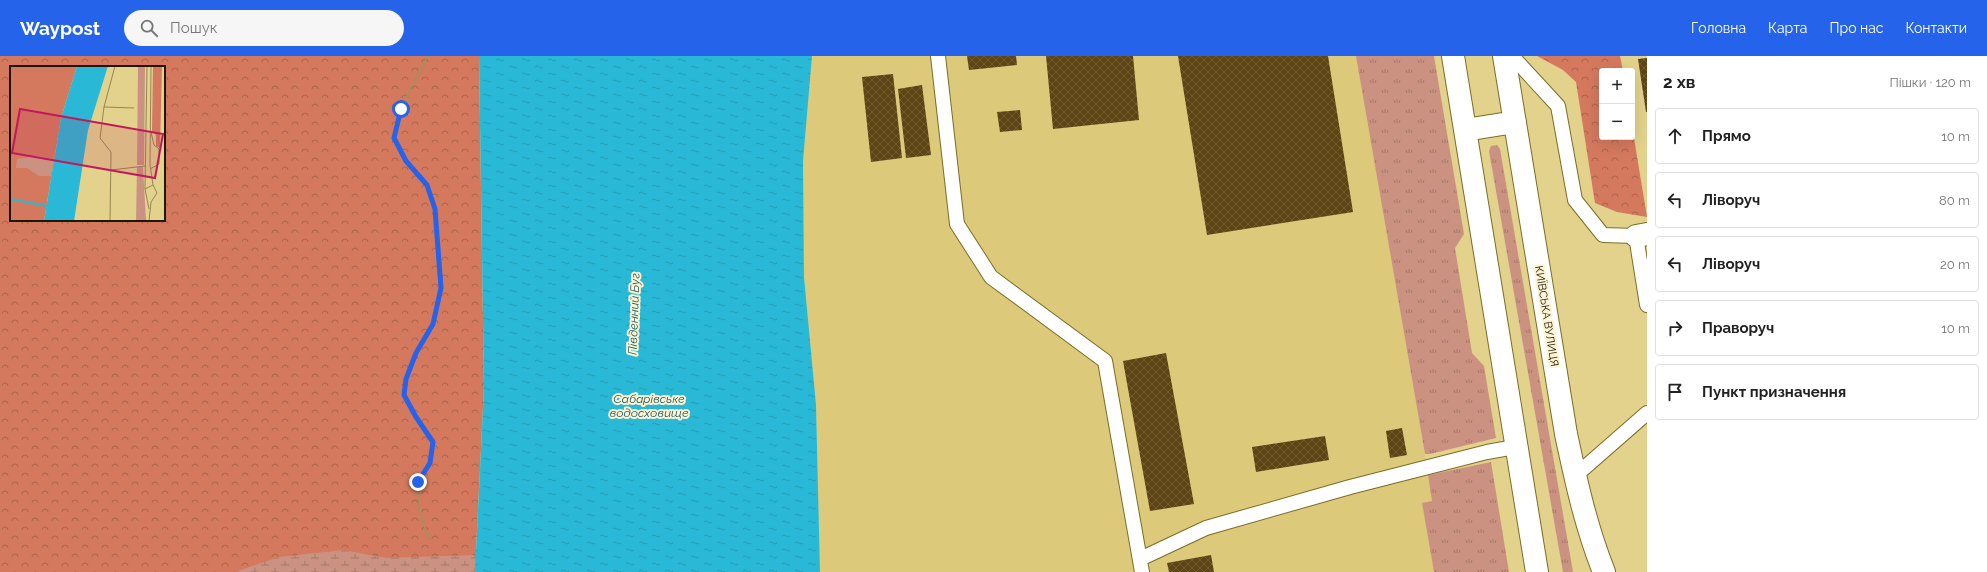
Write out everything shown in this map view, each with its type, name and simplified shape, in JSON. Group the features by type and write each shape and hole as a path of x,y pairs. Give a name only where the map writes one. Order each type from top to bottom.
{"main road":[{"path":"1453,56 1537,572"},
{"name":"КИЇВСЬКА ВУЛИЦЯ","path":"1504,56 1575,476 1595,549 1604,572"},
{"path":"1465,130 1515,122"}],"lane":[{"path":"938,56 957,224 991,277 1105,361 1141,566 1206,528 1350,486 1487,452 1516,447"},
{"path":"1512,56 1558,106 1575,200 1603,235 1642,235 1647,305"},
{"path":"1575,476 1647,414"}],"path":[{"path":"427,56 401,109 394,138 406,161 427,185 435,209 441,288 433,324 416,353 406,379 404,395 416,417 433,442 430,463 418,482 419,508 429,540"}],"shaded area":[{"path":"812,56 1356,56 1433,501 1422,503 1434,572 820,572 816,405 804,277 803,161"}],"green space":[{"path":"0,56 479,56 484,387 475,572 0,572"},
{"path":"1356,56 1434,56 1464,234 1455,248 1472,353 1484,366 1496,438 1425,454"},
{"path":"1537,56 1620,56 1622,68 1599,68 1599,140 1634,140 1647,217 1617,212 1595,203 1576,82 1563,70"},
{"path":"1497,145 1500,149 1573,572 1563,572 1489,151 1491,146"},
{"path":"1491,462 1509,572 1434,572 1422,503 1432,501 1428,475"},
{"path":"343,550 386,558 476,555 476,572 235,572 279,557"}],"water":[{"name":"Сабарівське водосховище","path":"479,56 812,56 803,161 804,277 816,405 820,572 475,572 484,387"}],"building":[{"path":"967,56 1016,56 1017,65 969,70"},
{"path":"1046,56 1133,56 1139,120 1053,129"},
{"path":"1178,56 1328,56 1353,212 1207,235"},
{"path":"1647,58 1647,112 1646,112 1638,59"},
{"path":"893,74 902,158 871,162 862,77"},
{"path":"922,85 931,155 906,158 898,89"},
{"path":"1020,110 1022,130 1000,132 997,112"},
{"path":"1166,353 1194,504 1150,511 1123,361"},
{"path":"1402,428 1407,455 1390,458 1386,431"},
{"path":"1325,436 1329,460 1256,472 1252,447"},
{"path":"1211,555 1214,572 1169,572 1167,563"}],"route":[{"path":"401,109 394,138 406,161 427,185 435,209 441,288 433,324 416,353 406,379 404,395 416,417 433,442 430,463 418,482"}],"water label":[{"name":"Південний Буг","path":"634,314"}]}
